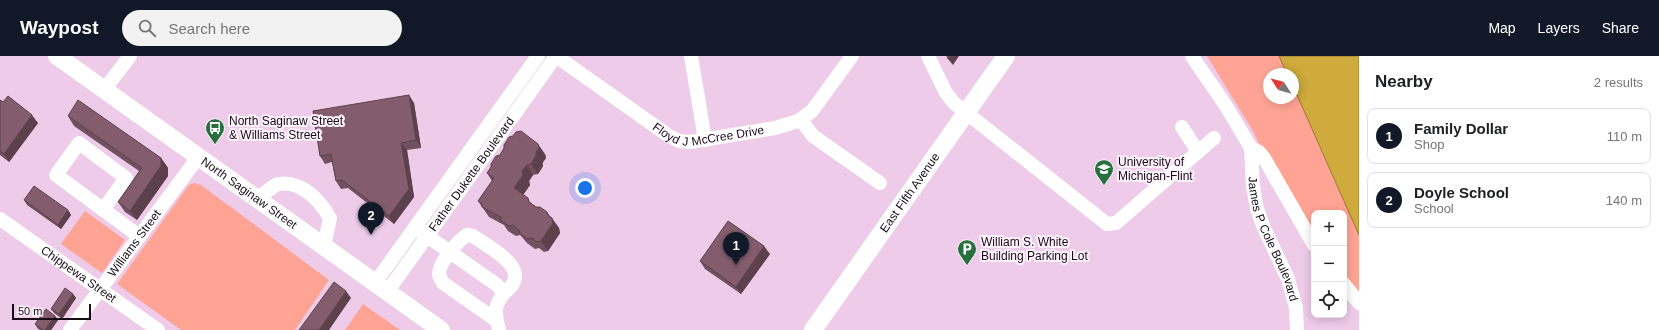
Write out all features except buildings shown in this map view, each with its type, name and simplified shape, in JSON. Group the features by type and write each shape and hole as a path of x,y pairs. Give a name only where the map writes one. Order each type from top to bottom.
{"main road":[{"name":"North Saginaw Street","path":"57,56 441,330"},
{"name":"East Fifth Avenue","path":"813,330 1006,56"}],"street":[{"path":"104,90 130,56"},
{"name":"Father Dukette Boulevard","path":"381,287 415,227 538,56"},
{"name":"Father Dukette Boulevard","path":"381,287 427,236 556,56"},
{"name":"Floyd J McCree Drive","path":"556,56 669,136 684,141 705,140 786,126 801,120 815,107 850,57"},
{"path":"691,56 705,140"},
{"path":"928,56 946,93 954,103 1109,225 1116,223 1214,138"},
{"name":"James P Cole Boulevard","path":"1192,56 1226,106 1251,148 1253,186 1257,209 1264,228 1288,279 1296,308 1297,330"},
{"path":"506,100 518,109"},
{"path":"801,120 813,136 880,183"},
{"path":"1182,127 1198,152"},
{"path":"486,129 498,137"},
{"path":"103,210 126,178 79,143 56,175 103,210 139,236"},
{"name":"James P Cole Boulevard","path":"1251,148 1259,152 1266,161 1311,240"},
{"name":"Williams Street","path":"70,330 199,156"},
{"path":"258,199 278,184 294,185 312,194 322,205 330,218 324,246"},
{"name":"Chippewa Street","path":"0,218 158,330"},
{"path":"415,227 498,285 504,293"},
{"path":"467,235 472,236 510,262 514,269 515,281 510,289 504,293 498,301 495,308 498,325 443,283 439,275 441,266 450,252 460,239 467,235"},
{"path":"1347,288 1359,303"}],"shaded area":[{"path":"1207,56 1359,56 1359,310 1347,295 1347,210 1311,210 1311,245 1300,230 1253,131"},
{"path":"1279,56 1359,56 1359,235 1299,100 1299,68 1284,68"},
{"path":"193,183 201,185 329,280 295,330 181,330 117,284 188,186"},
{"path":"85,211 125,240 102,273 61,244"},
{"path":"363,304 400,330 345,330"}],"place":[{"name":"North Saginaw Street & Williams Street","path":"215,145"},
{"name":"University of Michigan-Flint","path":"1104,186"},
{"name":"Doyle School","path":"371,235"},
{"name":"Family Dollar","path":"736,265"},
{"name":"William S. White Building Parking Lot","path":"967,266"}]}
